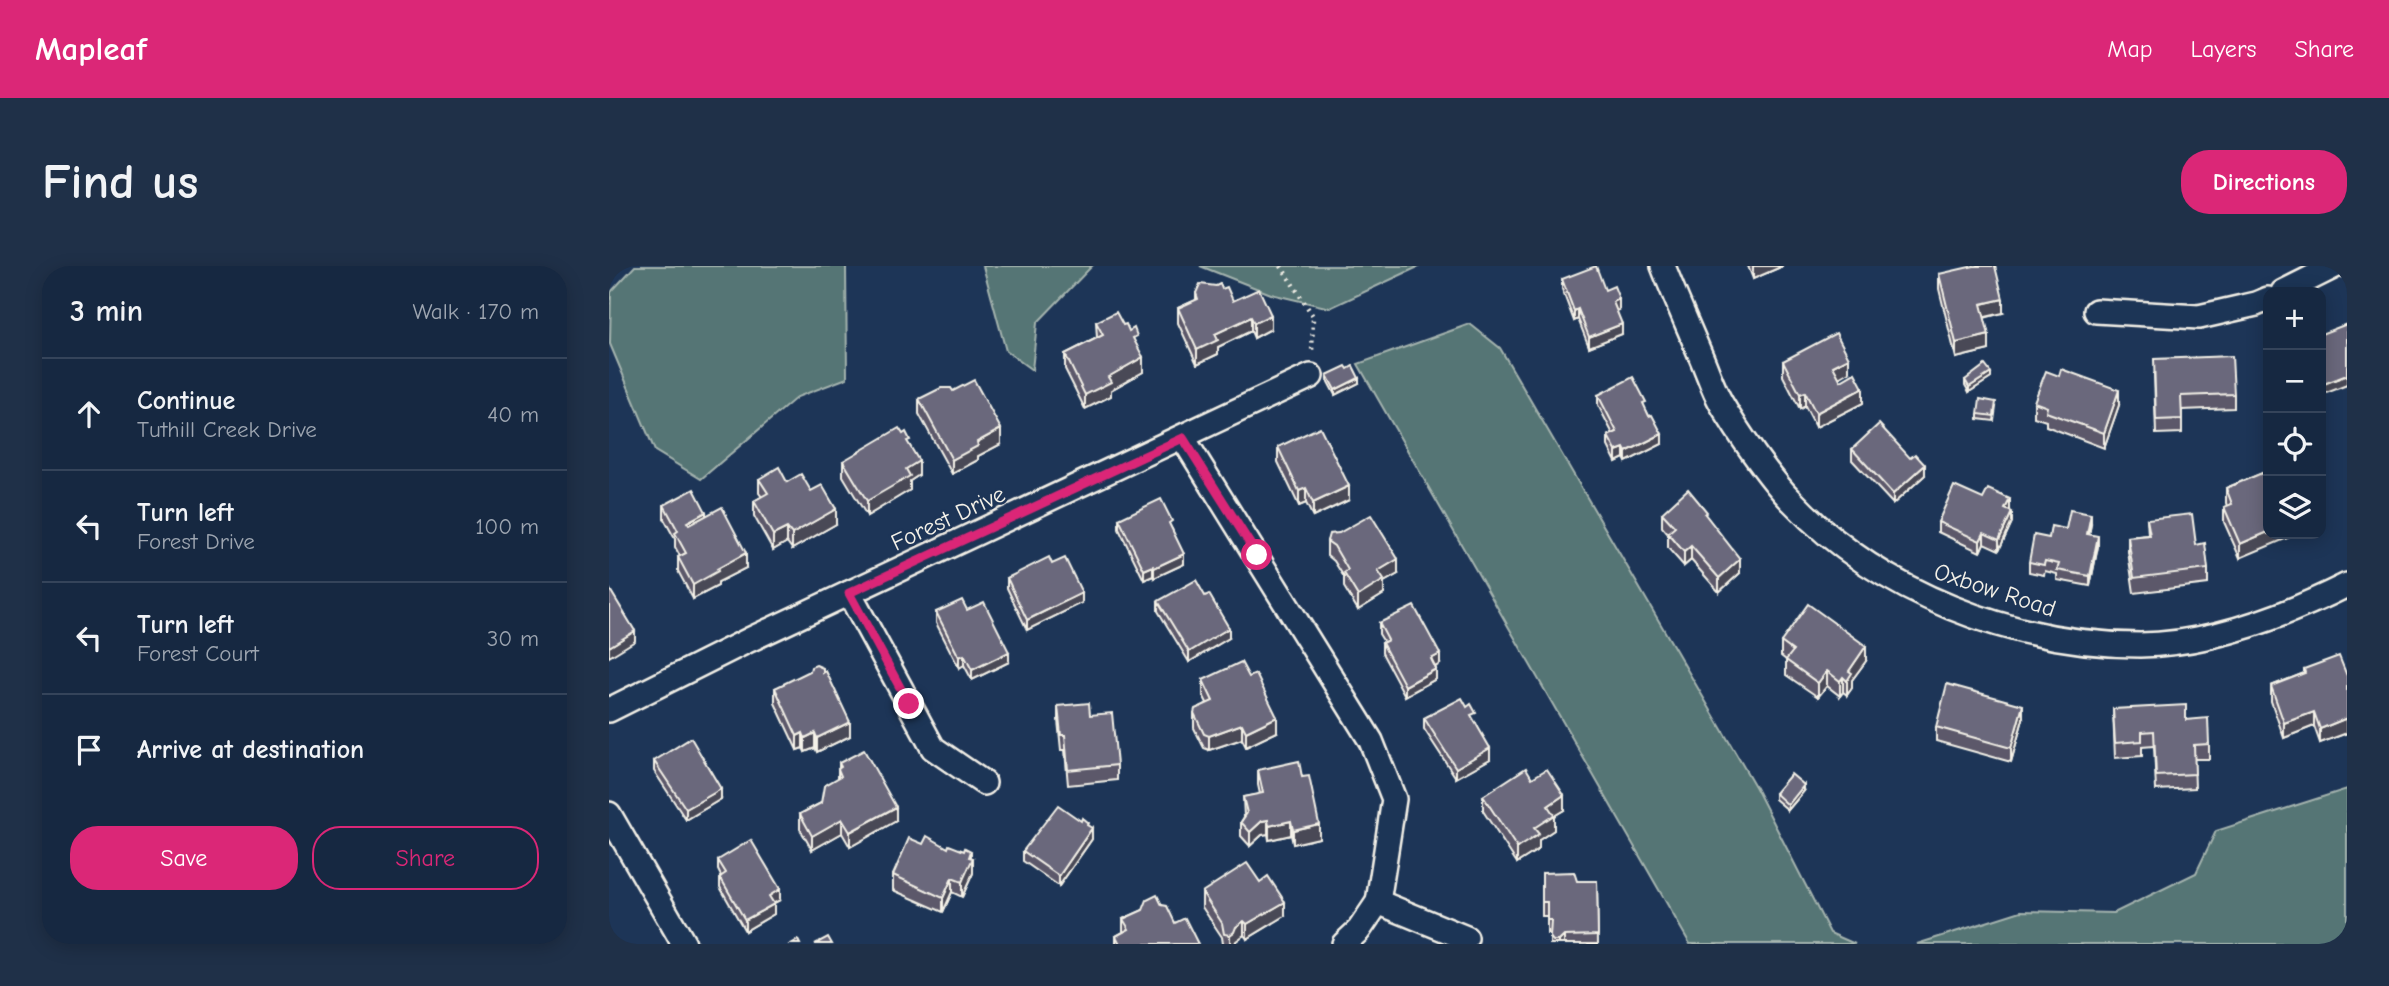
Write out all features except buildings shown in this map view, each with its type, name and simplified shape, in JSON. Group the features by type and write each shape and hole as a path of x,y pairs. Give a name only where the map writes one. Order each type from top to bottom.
{"street":[{"name":"Oxbow Road","path":"1663,266 1720,402 1791,500 1828,534 1879,572 1927,598 1997,623 2067,640 2141,645 2202,637 2281,615 2347,585"},
{"path":"2295,287 2335,266"},
{"path":"2096,312 2199,317 2263,301"},
{"name":"Forest Drive","path":"609,710 689,668 1311,376"},
{"path":"1183,438 1375,748 1394,799 1387,859 1378,902 1359,930 1343,944"},
{"path":"849,593 933,748 983,783"},
{"path":"609,814 684,944"},
{"path":"1378,902 1465,938"}],"path":[{"path":"1281,266 1313,316 1311,376"}],"green space":[{"path":"635,266 846,266 847,378 797,397 701,479 655,451 610,344 611,292"},
{"path":"983,266 1092,266 1037,323 1032,370 1006,351"},
{"path":"1200,266 1420,266 1330,308 1271,294"},
{"path":"1470,324 1500,348 1756,788 1830,933 1855,944 1690,944 1358,364"},
{"path":"2347,789 2347,940 2338,944 1917,944 2021,911 2114,913 2196,873 2216,831"}],"route":[{"path":"909,704 849,593 1183,438 1257,555"}]}
